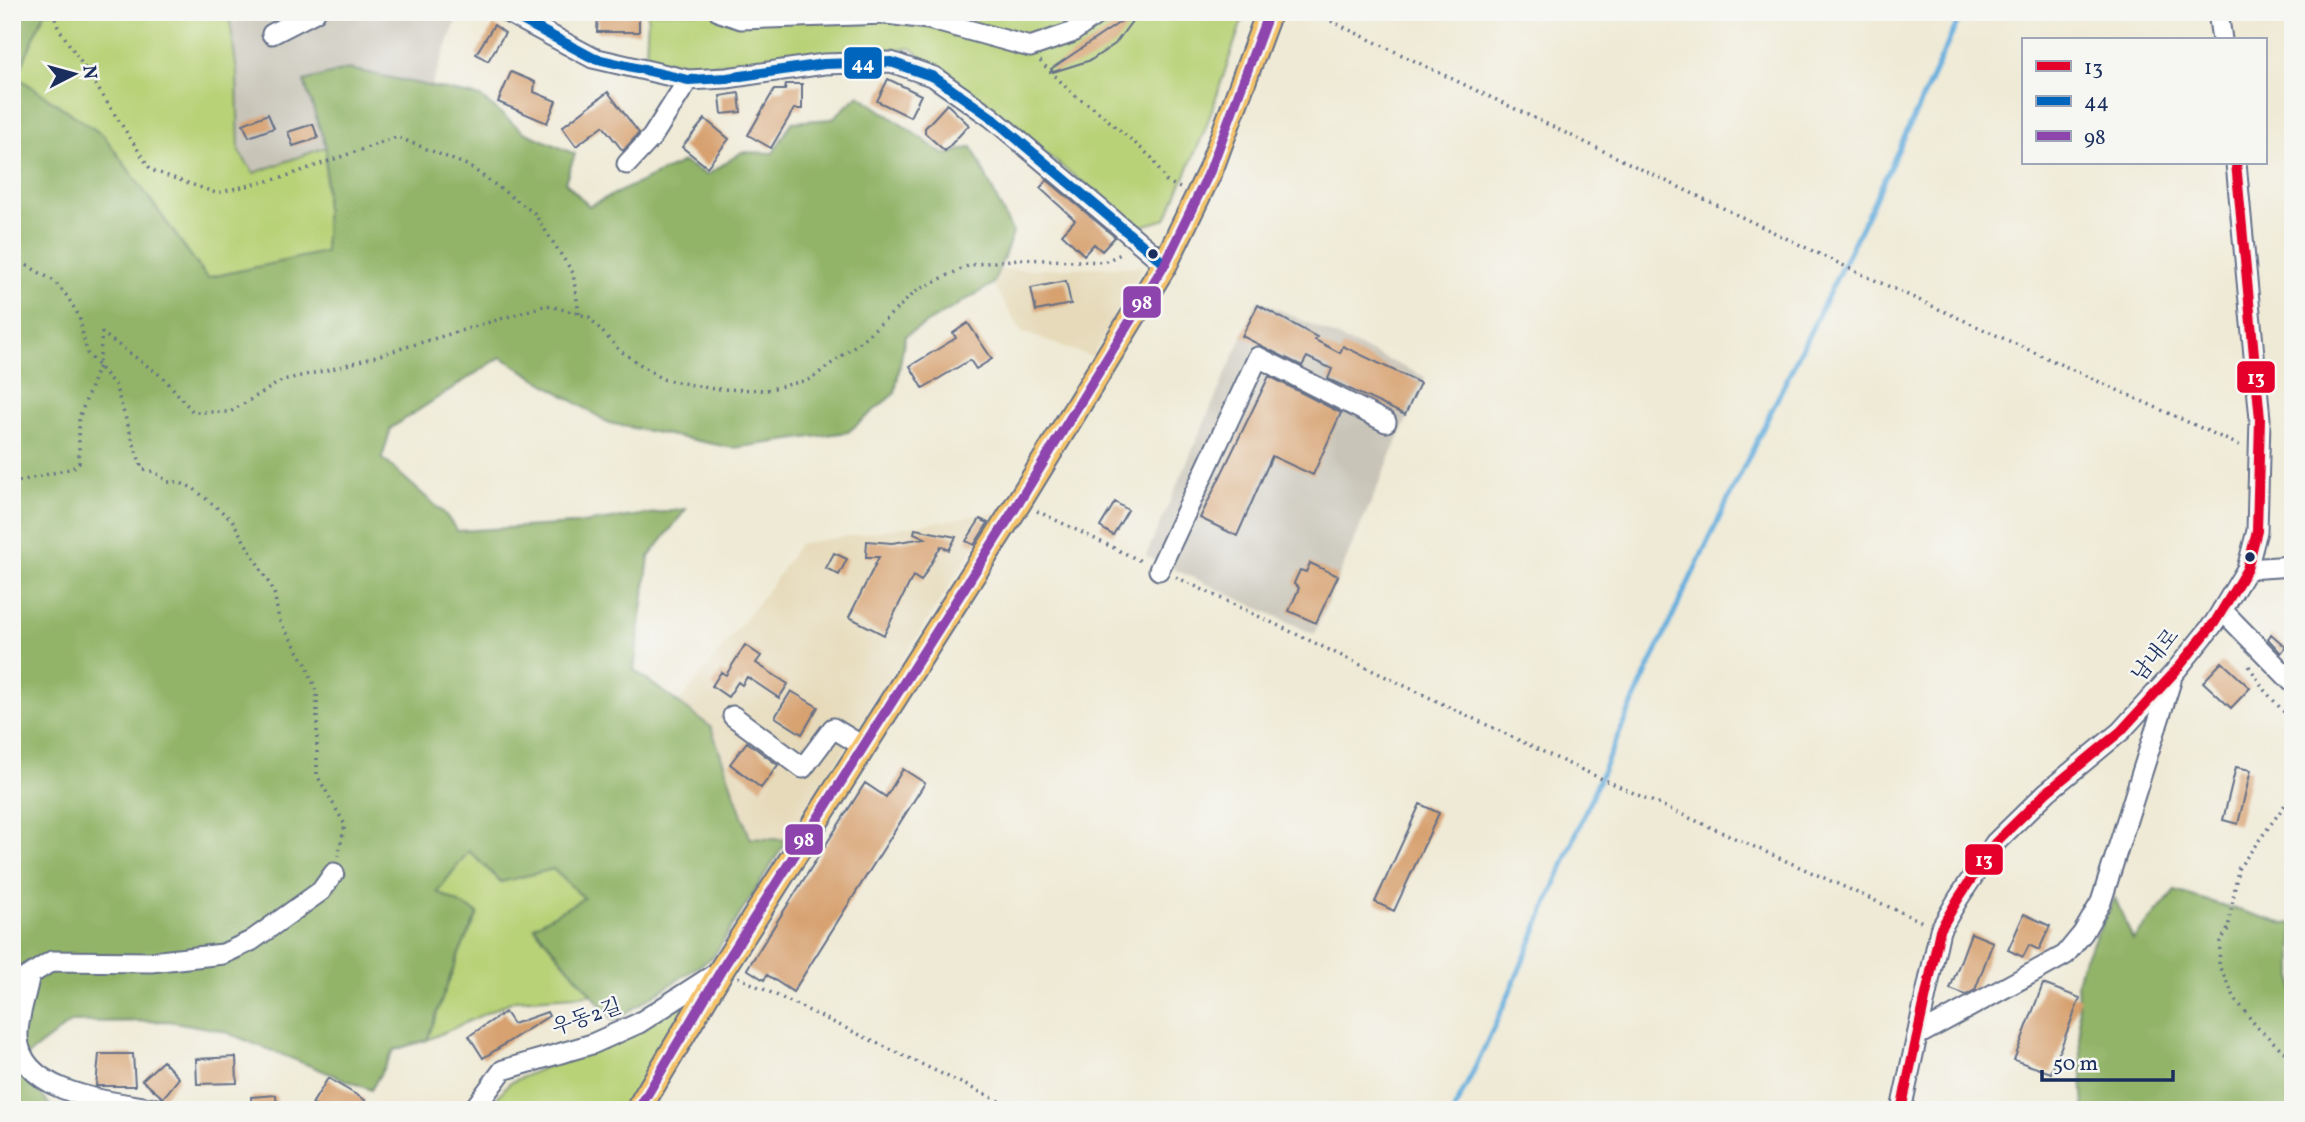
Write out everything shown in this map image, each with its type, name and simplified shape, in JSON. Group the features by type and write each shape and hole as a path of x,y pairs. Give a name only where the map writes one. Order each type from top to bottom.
{"main road":[{"path":"638,1110 722,969 1019,502 1165,264 1198,197 1269,12"}],"street":[{"path":"272,34 315,12"},
{"path":"507,12 593,58 688,80 727,78 824,64 891,62 934,77 991,117 1165,264"},
{"path":"720,12 741,19 886,14 928,19 1030,47 1070,33 1100,12"},
{"path":"2218,12 2222,38"},
{"path":"627,164 652,137 688,80"},
{"name":"남내로","path":"1901,1110 1920,1034 1940,930 1995,843 2047,792 2121,731 2174,674 2222,610 2247,569 2257,531 2261,455 2236,164"},
{"path":"1159,570 1258,358 1386,422"},
{"path":"2247,569 2293,566"},
{"path":"2222,610 2293,683"},
{"path":"1920,1034 2065,955 2083,933 2101,902 2174,674"},
{"path":"733,716 803,768 833,727 864,747"},
{"path":"162,1110 109,1102 58,1088 27,1063 18,1038 21,982 52,961 150,962 223,954 251,941 321,891 334,873"},
{"name":"우동2길","path":"473,1110 503,1070 592,1044 639,1023 722,969"}],"path":[{"path":"53,12 58,27 151,170 216,193 281,178 397,137 469,166 534,213 573,273 579,314"},
{"path":"1312,12 1849,268 2261,455"},
{"path":"1030,47 1045,68 1060,78 1074,95 1094,108 1151,157 1166,181 1198,197"},
{"path":"12,246 16,248 16,258 54,281 79,316 87,353 115,385 142,469 155,472 168,482 178,482 193,488 232,520 274,592 279,620 306,664 317,693 317,775 345,825 334,873"},
{"path":"12,483 73,468 79,462 79,418 99,366 102,333 164,378 193,412 230,412 283,380 337,368 547,305 589,317 619,350 663,379 714,388 767,390 811,379 861,341 919,289 970,265 1019,259 1104,262 1141,246"},
{"path":"1019,502 1593,775 1940,930"},
{"path":"2247,664 2265,691 2293,722"},
{"path":"2293,793 2238,869 2228,929 2220,943 2219,966 2236,1000 2257,1027 2293,1060"},
{"path":"722,969 1018,1110"}],"shaded area":[{"path":"229,12 460,12 431,87 400,81 304,81 326,147 254,173 238,152 237,73"},
{"path":"1143,266 1092,357 1022,332 993,284 999,270"},
{"path":"1258,300 1425,377 1314,634 1146,556"},
{"path":"997,512 787,840 750,838 711,727 679,703 771,586 799,544"}],"green space":[{"path":"12,12 45,12 17,77 104,136 207,278 325,252 326,147 304,81 349,69 480,97 524,132 575,154 565,182 589,206 683,162 707,175 742,152 773,153 792,122 832,119 859,95 945,155 972,147 1013,233 993,284 905,336 895,393 848,432 733,448 609,423 501,357 391,428 382,458 445,514 457,531 575,524 686,509 649,557 634,670 711,727 750,838 787,840 713,957 614,1021 534,926 584,898 553,869 501,882 469,851 437,892 478,913 458,956 427,1040 394,1050 371,1090 220,1030 168,1021 71,1022 16,1064 54,1110 12,1110"},
{"path":"45,12 229,12 237,73 239,152 254,173 326,147 325,252 207,278 104,136 16,76"},
{"path":"648,12 1245,12 1205,130 1166,219 1139,227 911,48 694,66 646,57"},
{"path":"469,851 501,882 553,869 584,898 534,927 592,995 515,1000 427,1040 458,956 478,914 437,892"},
{"path":"2175,891 2285,924 2293,923 2293,1110 2084,1110 2077,983 2081,966 2115,898 2133,940"},
{"path":"691,1002 623,1110 487,1110 509,1083"}],"building":[{"path":"598,12 639,12 639,32 597,32"},
{"path":"1135,12 1138,13 1115,44 1091,60 1053,72 1051,69"},
{"path":"494,25 505,33 488,61 476,54"},
{"path":"511,72 535,82 534,92 556,101 547,123 498,102"},
{"path":"888,79 921,95 910,117 877,101"},
{"path":"786,84 802,84 802,109 794,109 771,148 748,135 774,90 785,90"},
{"path":"608,92 639,133 623,151 603,126 576,146 562,127"},
{"path":"739,93 741,112 722,114 720,96"},
{"path":"947,104 969,125 945,151 925,133 925,128"},
{"path":"268,114 274,128 249,137 243,124"},
{"path":"705,119 729,139 707,167 682,147"},
{"path":"313,124 318,138 293,146 288,132"},
{"path":"1047,180 1115,237 1102,251 1094,244 1084,255 1062,234 1075,220 1040,188"},
{"path":"1066,281 1071,304 1036,311 1031,288"},
{"path":"1258,305 1317,337 1315,340 1340,353 1343,346 1420,383 1405,415 1328,379 1332,369 1307,357 1302,366 1242,336"},
{"path":"968,323 992,359 976,369 970,360 923,388 910,366 956,338 953,333"},
{"path":"1269,376 1341,413 1313,475 1272,456 1237,536 1200,518"},
{"path":"1115,502 1128,510 1113,535 1100,527"},
{"path":"980,519 988,523 974,545 966,541"},
{"path":"915,529 956,537 949,550 941,546 921,581 913,576 884,635 849,617 879,557 866,557 867,541 892,543 925,538 914,533"},
{"path":"834,553 847,559 839,575 826,568"},
{"path":"1310,563 1338,576 1316,623 1289,611 1299,588 1294,583 1300,570 1306,572"},
{"path":"2271,634 2286,647 2281,653 2268,639"},
{"path":"745,645 761,656 756,663 788,684 779,698 747,677 742,685 738,682 728,697 712,686 721,672 726,675"},
{"path":"2222,662 2250,688 2231,708 2203,682"},
{"path":"791,691 818,707 802,734 775,717"},
{"path":"747,742 778,765 761,788 730,764"},
{"path":"2236,767 2251,770 2238,824 2223,820"},
{"path":"903,769 925,783 793,992 767,975 764,980 747,969 865,783 886,797"},
{"path":"1420,804 1439,813 1394,911 1375,902"},
{"path":"2024,914 2050,926 2039,950 2029,945 2023,957 2008,950"},
{"path":"1971,933 1993,942 1975,990 1966,995 1950,989"},
{"path":"2043,984 2080,998 2051,1073 2014,1060"},
{"path":"505,1012 513,1024 547,1012 549,1016 483,1058 469,1036"},
{"path":"99,1054 133,1054 135,1086 96,1086"},
{"path":"236,1057 237,1083 197,1084 196,1059"},
{"path":"163,1061 179,1078 163,1098 142,1080"},
{"path":"328,1078 365,1100 359,1110 322,1110 312,1104"},
{"path":"276,1095 277,1110 252,1110 251,1097"}],"waterway":[{"path":"1454,1110 1516,977 1652,660 1962,12"}],"transit line":[{"name":"44","path":"507,12 593,58 688,80 727,78 824,64 891,62 934,77 991,117 1165,264"},
{"name":"98","path":"638,1110 722,969 1019,502 1165,264 1210,171 1269,12"},
{"name":"13","path":"1901,1110 1940,930 1958,899 1995,843 2047,792 2121,731 2173,674 2215,622 2247,569 2257,531 2260,419 2236,164"}]}
